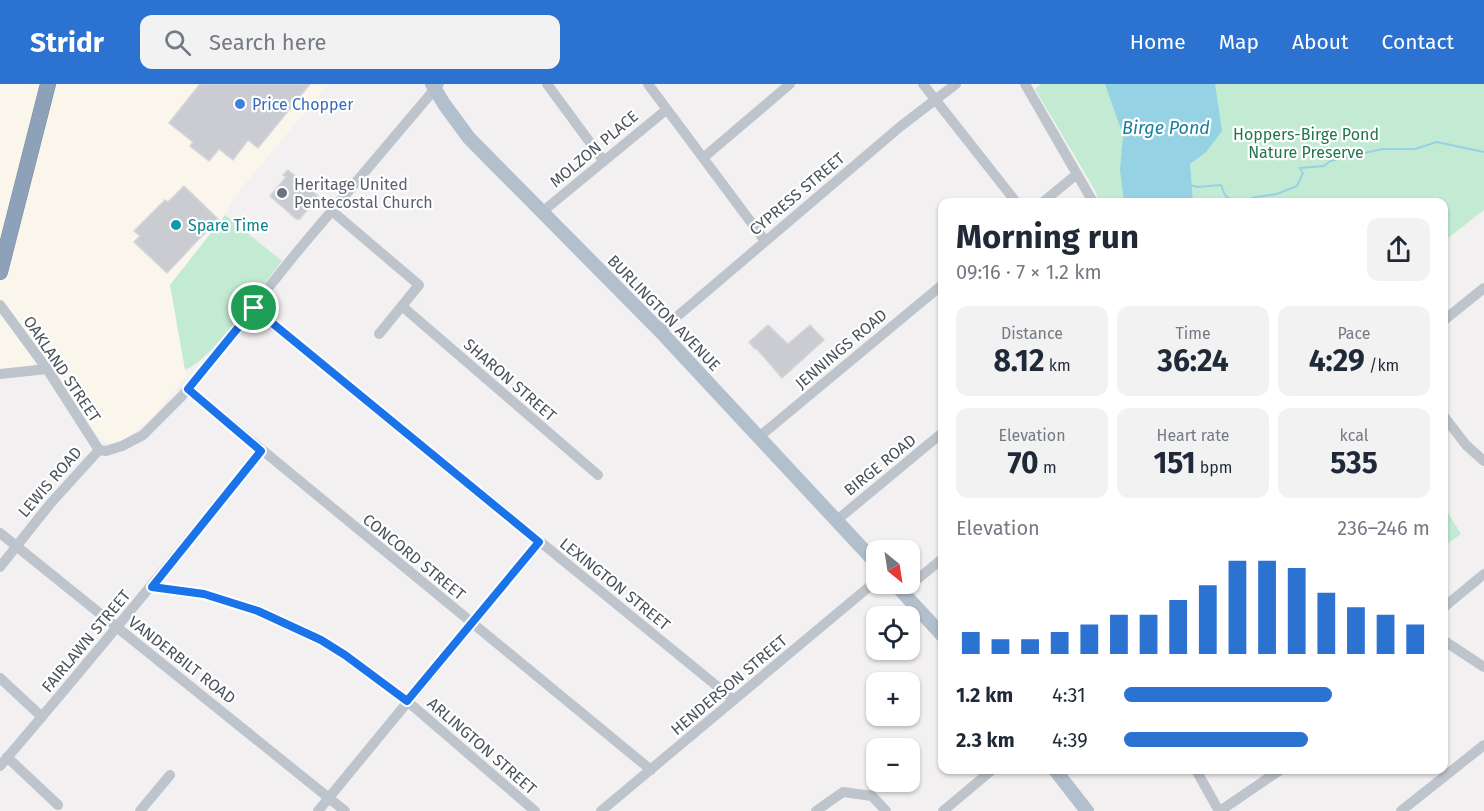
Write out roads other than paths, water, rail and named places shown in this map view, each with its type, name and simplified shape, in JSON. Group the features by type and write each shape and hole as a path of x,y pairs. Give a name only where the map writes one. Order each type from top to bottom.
{"highway":[{"path":"0,272 48,84"}],"main road":[{"name":"BURLINGTON AVENUE","path":"435,86 469,138 660,331 866,552"},
{"path":"905,594 938,631"},
{"path":"1058,774 1087,811"}],"street":[{"path":"547,84 603,160"},
{"path":"648,84 765,241"},
{"path":"703,158 790,84"},
{"path":"923,84 1013,198"},
{"name":"CYPRESS STREET","path":"660,331 765,241 956,84"},
{"path":"1025,84 1091,198"},
{"name":"LEWIS ROAD","path":"0,567 16,545 99,450 106,451 122,446 143,435 188,389 435,86"},
{"name":"MOLZON PLACE","path":"542,212 666,110"},
{"path":"1048,198 1077,174"},
{"path":"332,211 419,285 379,334"},
{"name":"JENNINGS ROAD","path":"759,436 938,288"},
{"path":"1448,317 1484,288"},
{"name":"OAKLAND STREET","path":"0,305 47,369 99,450"},
{"name":"SHARON STREET","path":"403,307 598,475"},
{"name":"LEXINGTON STREET","path":"254,308 734,700"},
{"path":"0,374 47,369"},
{"name":"CONCORD STREET","path":"188,389 651,770"},
{"path":"1448,422 1466,445 1484,460"},
{"name":"BIRGE ROAD","path":"837,520 938,436"},
{"name":"FAIRLAWN STREET","path":"4,761 115,627 152,587 261,451"},
{"name":"VANDERBILT ROAD","path":"0,533 345,811"},
{"path":"318,811 539,542"},
{"path":"920,573 938,562"},
{"path":"1448,604 1484,574"},
{"name":"ARLINGTON STREET","path":"152,587 204,594 258,611 329,645 407,701 535,811"},
{"name":"HENDERSON STREET","path":"601,811 866,589"},
{"path":"1448,643 1484,667"},
{"path":"0,678 42,717"},
{"path":"1448,774 1484,745"},
{"path":"4,761 58,805"},
{"path":"943,811 987,774"},
{"path":"1198,774 1220,811 1274,774"},
{"path":"1401,811 1448,774"},
{"path":"140,811 170,776"},
{"path":"816,811 843,792 872,796 885,811"}],"water":[{"name":"Birge Pond","path":"1105,84 1215,84 1222,131 1206,152 1190,164 1193,198 1124,198 1120,170 1123,135"}],"waterway":[{"path":"1253,198 1277,194 1297,186 1303,173 1300,168 1324,166 1330,161 1382,149 1415,149 1437,142 1484,152"},
{"path":"1190,185 1197,187 1221,185 1228,198"}],"place":[{"name":"Price Chopper","path":"240,104"},
{"name":"Heritage United Pentecostal Church","path":"282,193"},
{"name":"Spare Time","path":"176,225"}],"park label":[{"name":"Hoppers-Birge Pond Nature Preserve","path":"1306,143"}]}
